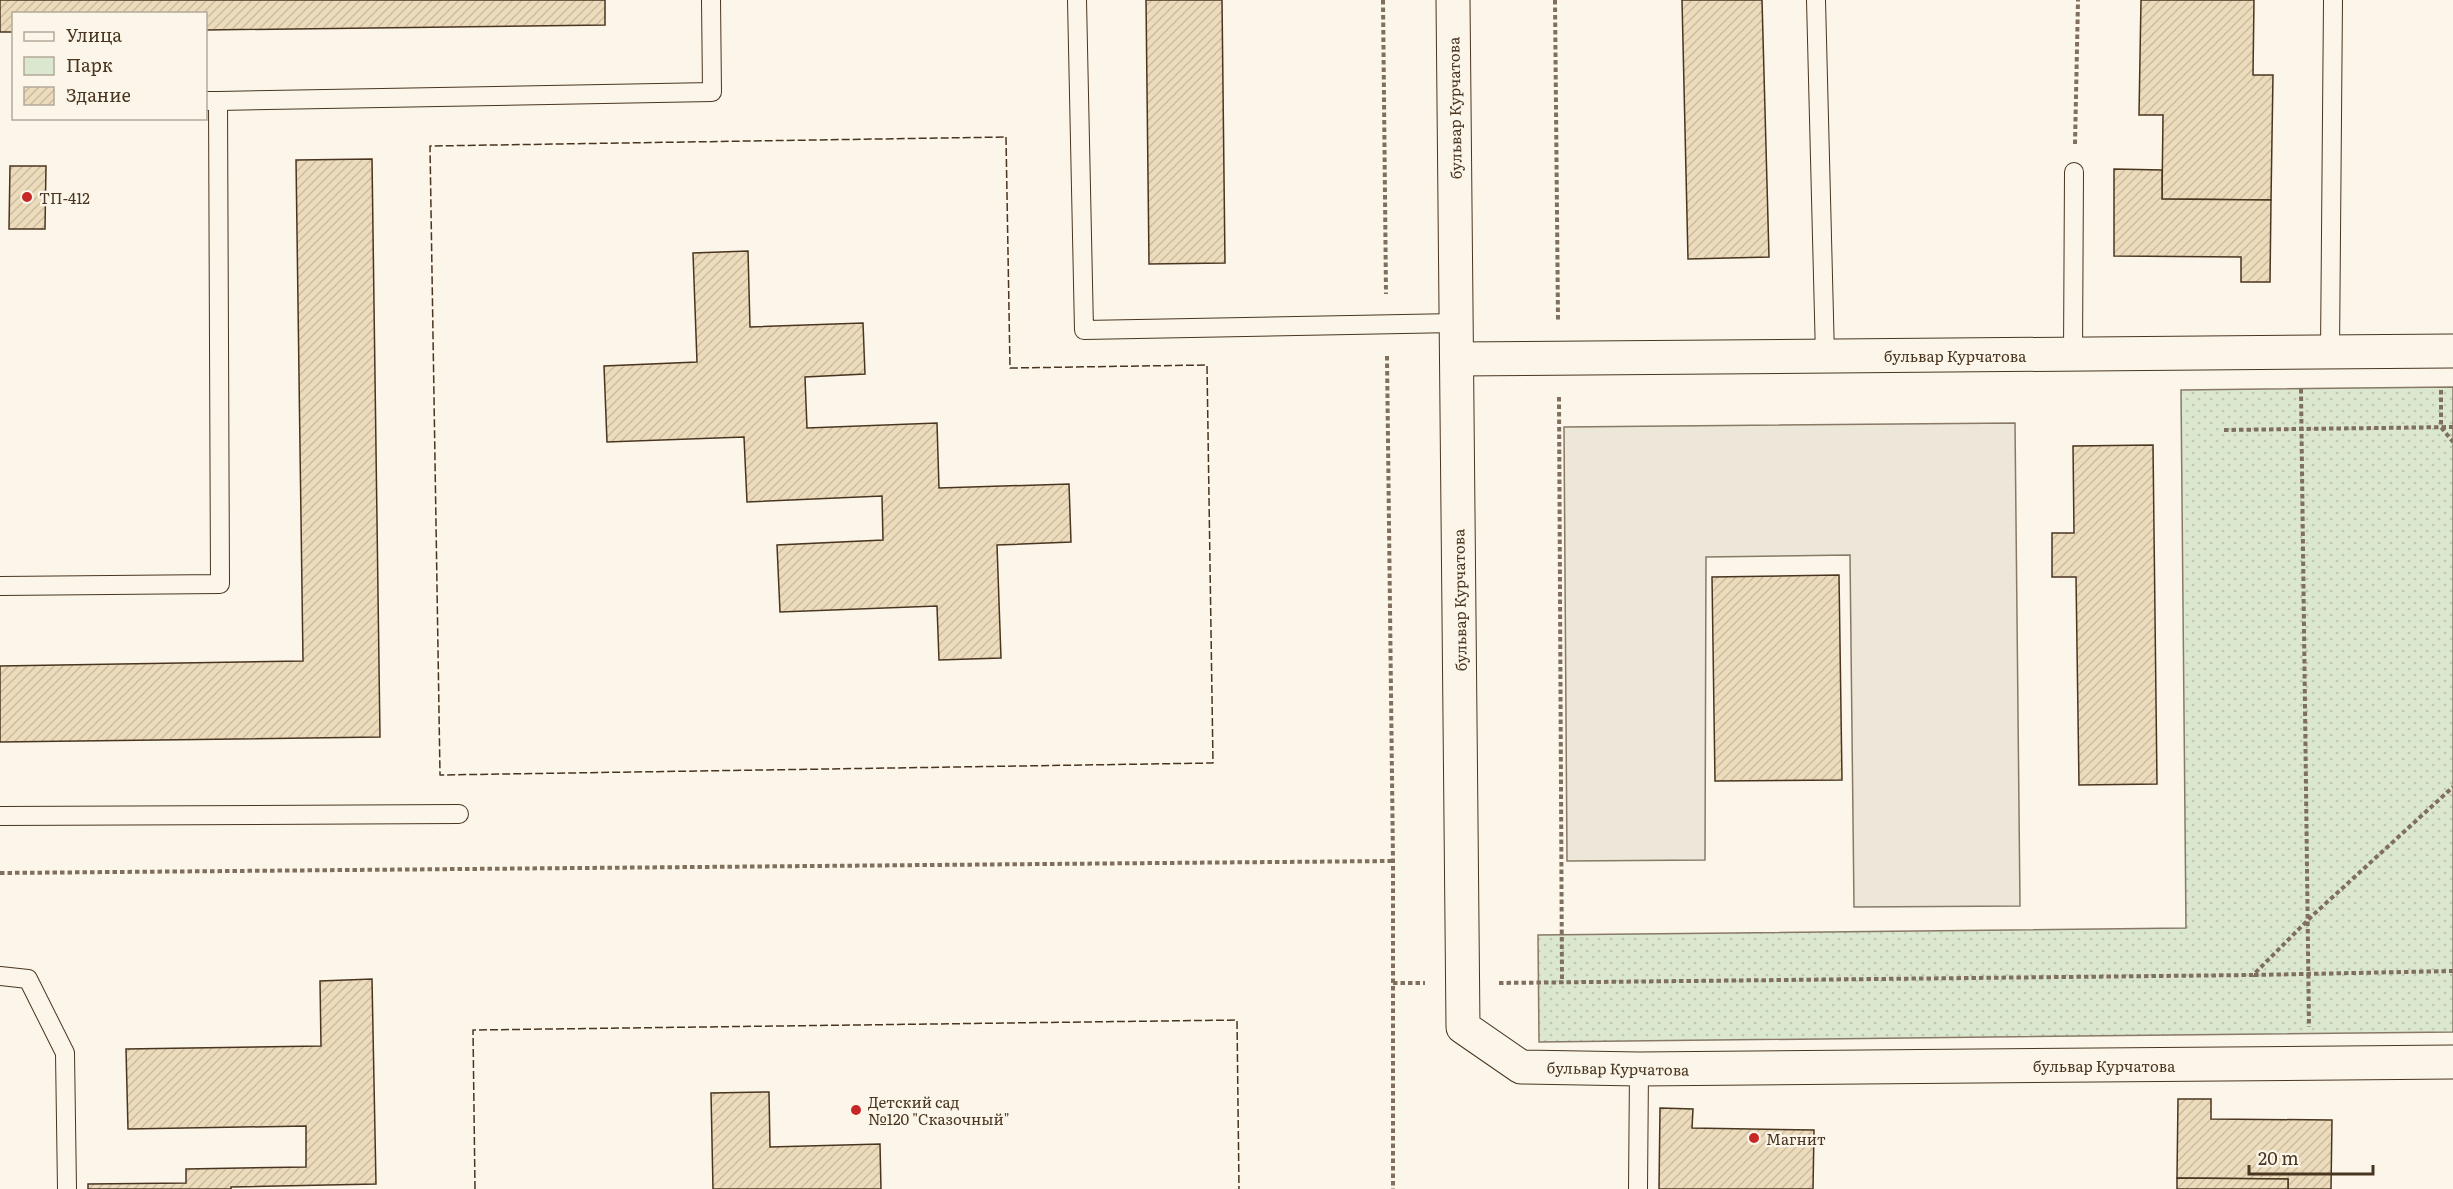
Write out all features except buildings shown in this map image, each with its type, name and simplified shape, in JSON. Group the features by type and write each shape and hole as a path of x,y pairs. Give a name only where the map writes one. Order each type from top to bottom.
{"street":[{"name":"бульвар Курчатова","path":"1454,0 1463,1027 1521,1067 1639,1069 2453,1062"},
{"name":"бульвар Курчатова","path":"1457,359 2447,351"}],"lane":[{"path":"0,586 220,584 212,101 712,92 711,0"},
{"path":"1077,0 1084,330 1456,323"},
{"path":"1816,0 1825,356"},
{"path":"2315,352 2333,0"},
{"path":"2073,354 2074,172"},
{"path":"0,816 459,814"},
{"path":"0,976 28,979 65,1053 68,1189"},
{"path":"1638,1189 1639,1069"}],"path":[{"path":"1383,0 1393,861 1393,1189"},
{"path":"1555,0 1562,983"},
{"path":"2074,172 2078,0"},
{"path":"2447,351 2441,427 2453,442"},
{"path":"2310,1064 2302,429 2315,352"},
{"path":"2224,430 2453,427"},
{"path":"2253,975 2453,787"},
{"path":"0,873 1393,861"},
{"path":"1393,983 1562,983 2453,971"}],"green space":[{"path":"2453,387 2453,1032 1539,1042 1538,935 2186,928 2181,390"}],"shaded area":[{"path":"2015,423 2020,906 1854,907 1850,555 1706,557 1705,860 1567,861 1564,427"}],"fence":[{"path":"1006,137 1010,368 1207,365 1213,763 440,775 430,146 1006,137"},
{"path":"475,1189 473,1030 1237,1020 1239,1189"}],"place":[{"name":"ТП-412","path":"27,197"},
{"name":"Детский сад №120 \"Сказочный\"","path":"856,1110"},
{"name":"Магнит","path":"1754,1138"}]}
